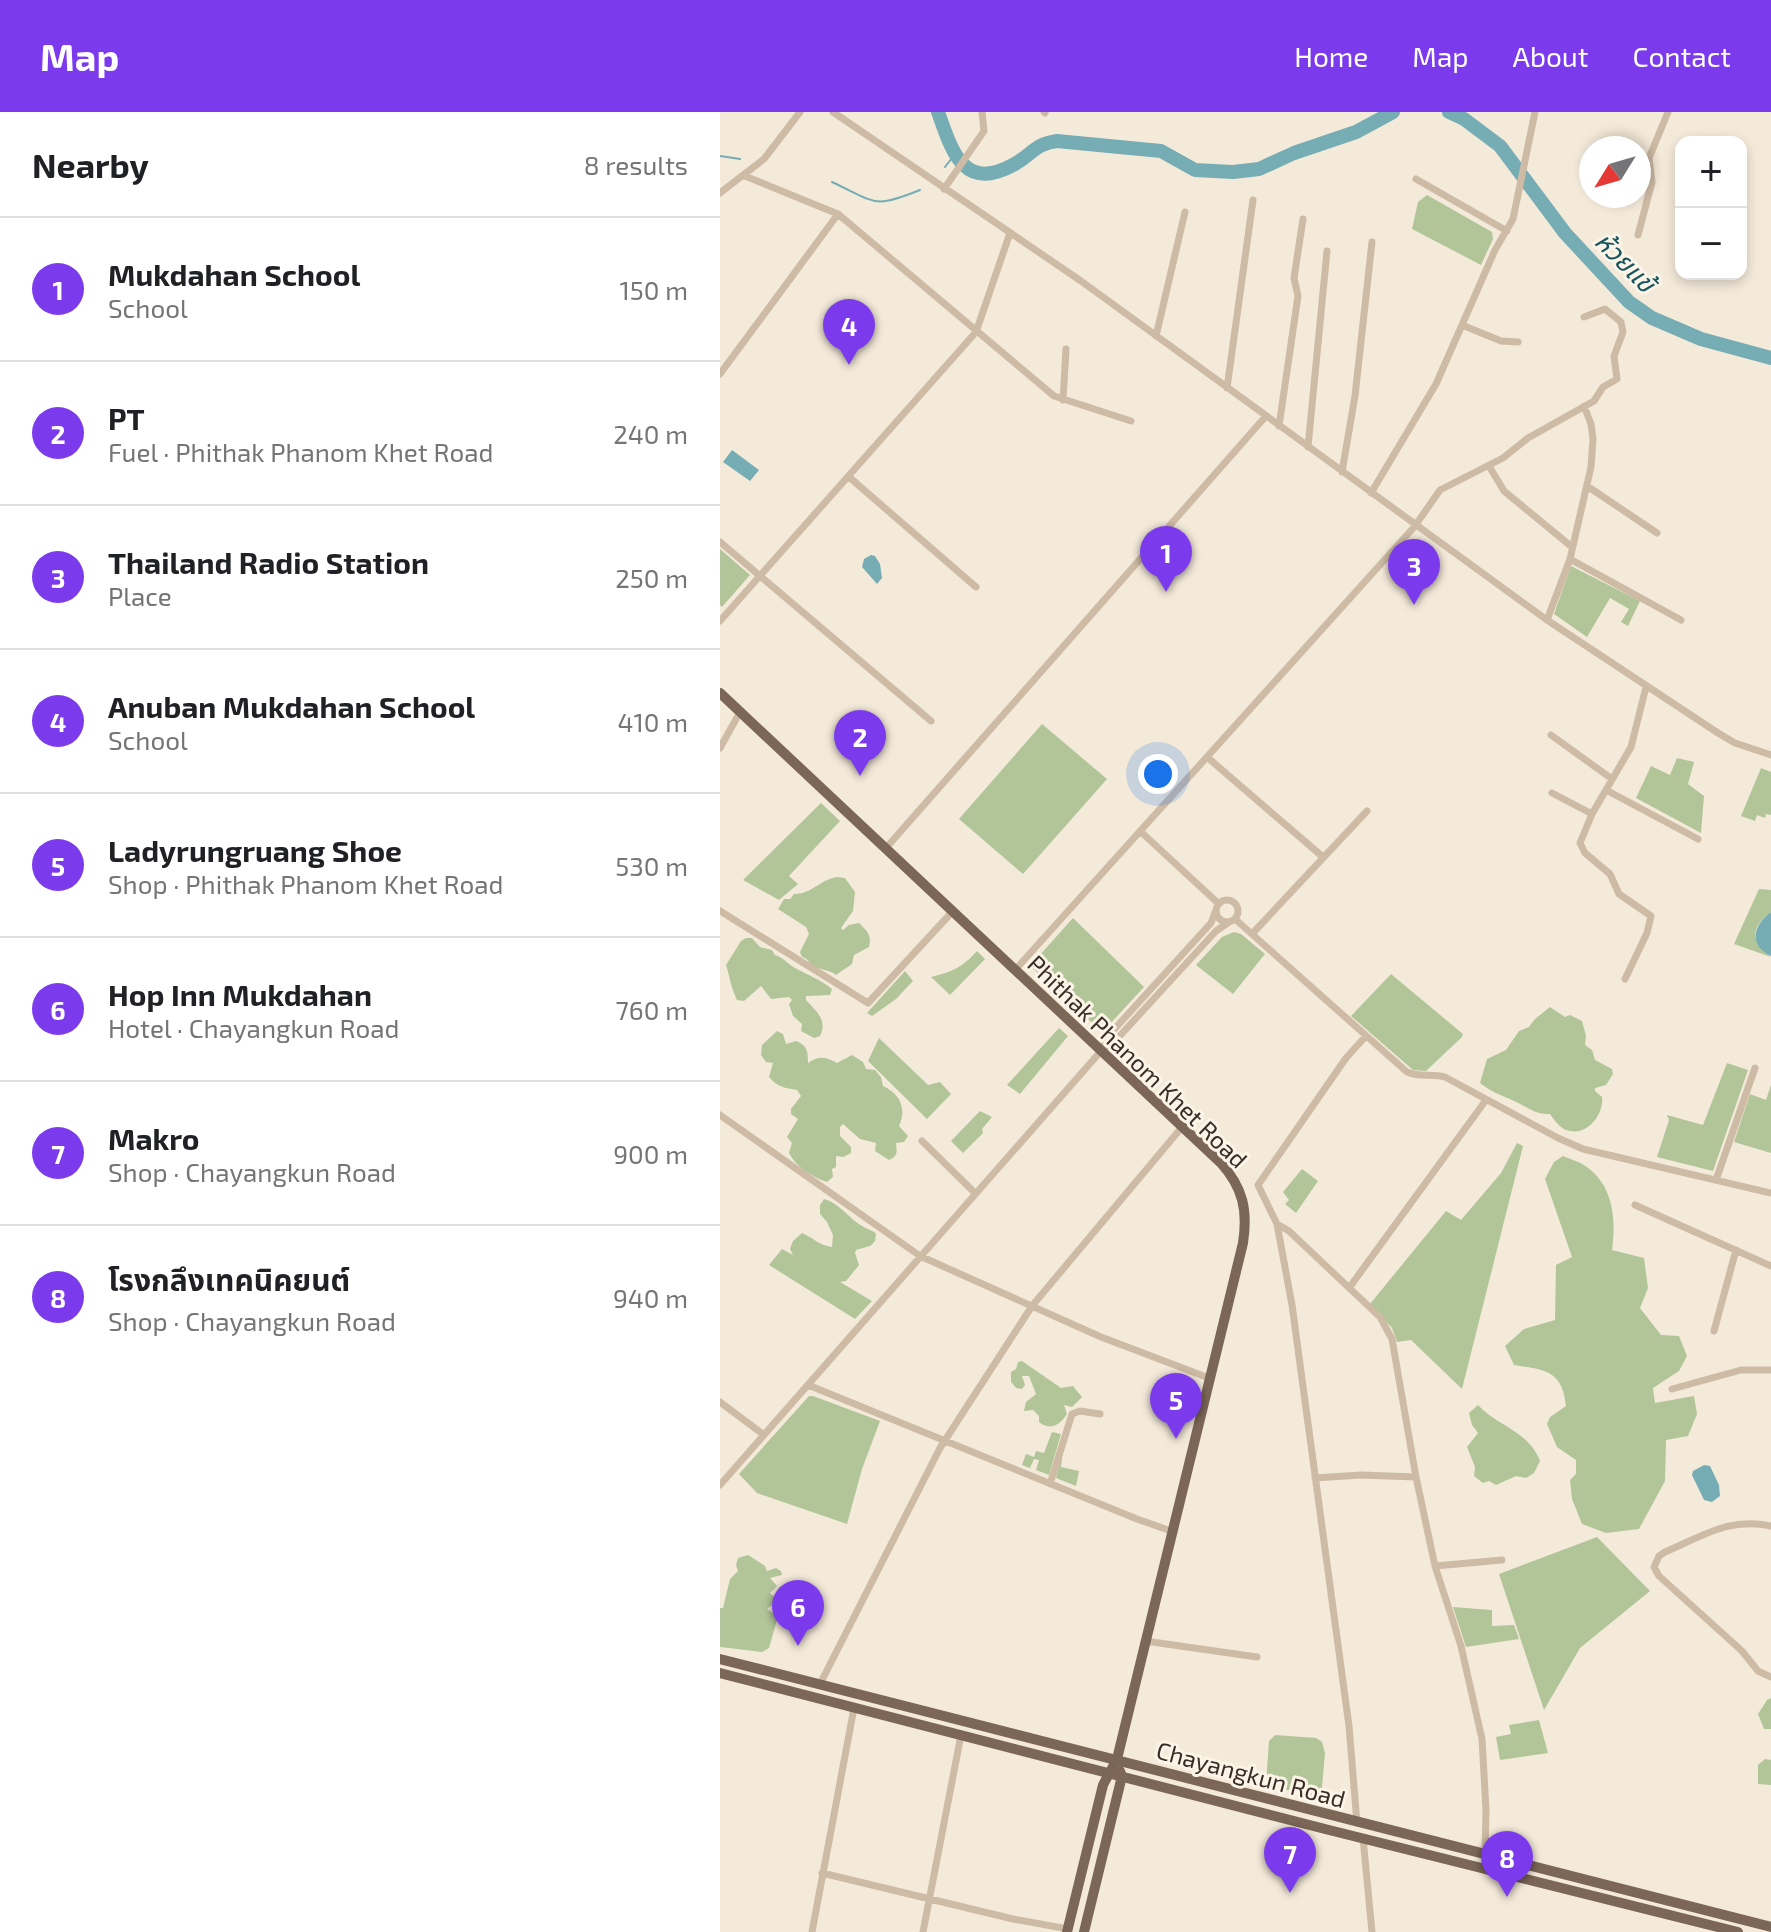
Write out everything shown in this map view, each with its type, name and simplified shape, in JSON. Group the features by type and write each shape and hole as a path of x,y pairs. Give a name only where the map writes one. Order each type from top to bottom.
{"main road":[{"name":"Phithak Phanom Khet Road","path":"720,693 1182,1127 1232,1176 1239,1188 1246,1212 1243,1243 1117,1759"},
{"name":"Chayangkun Road","path":"720,1659 1771,1927"},
{"name":"Chayangkun Road","path":"720,1673 1738,1932"},
{"path":"1068,1931 1103,1785 1117,1759"},
{"path":"1084,1932 1122,1776 1117,1759"},
{"path":"1558,1886 1561,1873"}],"street":[{"path":"720,193 745,176 775,147 800,112"},
{"path":"833,112 1156,336 1547,620 1735,743 1771,755"},
{"path":"944,189 980,136 984,126 982,112"},
{"path":"1371,493 1436,384 1495,250 1513,219 1535,112"},
{"path":"1638,235 1652,182 1649,158 1668,112"},
{"path":"745,176 838,214 1054,396 1131,421"},
{"path":"1416,179 1507,231"},
{"path":"1227,388 1253,200"},
{"path":"1156,336 1185,212"},
{"path":"720,374 838,214"},
{"path":"1279,426 1298,296 1294,278 1303,219"},
{"path":"720,621 976,332 1010,233"},
{"path":"1342,472 1355,396 1372,242"},
{"path":"1308,447 1327,251"},
{"path":"1015,970 1415,526 1440,490 1489,466 1528,438 1594,401 1603,387 1618,378 1614,356 1624,328 1621,322 1605,309 1584,317"},
{"path":"1462,325 1501,341 1518,342"},
{"path":"1063,400 1066,349"},
{"path":"1547,620 1570,559 1594,450 1591,424 1584,406"},
{"path":"886,848 1266,416"},
{"path":"1489,466 1504,491 1572,547"},
{"path":"849,477 976,587"},
{"path":"1587,486 1657,533"},
{"path":"720,542 931,721"},
{"path":"1570,559 1681,620"},
{"path":"1625,979 1647,933 1651,916 1619,894 1610,874 1582,849 1581,837 1631,747 1646,687"},
{"path":"720,748 740,712"},
{"path":"1551,735 1612,779"},
{"path":"1207,757 1323,857"},
{"path":"1606,790 1698,839"},
{"path":"1552,793 1592,814"},
{"path":"1252,934 1367,811"},
{"path":"1140,831 1218,907 1219,918 1232,920 1252,934 1407,1072 1415,1076 1437,1074 1445,1077 1583,1149 1771,1193"},
{"path":"720,1485 1101,1051 1116,1040 1216,931 1239,913 1235,903 1225,900 1218,907 1211,923 1109,1035 1101,1051"},
{"path":"720,911 868,1003 953,911"},
{"path":"1357,1823 1349,1726 1292,1305 1277,1224 1259,1192 1260,1179 1351,1052 1366,1036"},
{"path":"1716,1180 1755,1068"},
{"path":"1349,1288 1486,1100"},
{"path":"720,1115 920,1256 1101,1337 1209,1378"},
{"path":"820,1684 945,1440 1032,1306 1182,1127"},
{"path":"922,1141 975,1193"},
{"path":"1635,1205 1771,1266"},
{"path":"1277,1224 1289,1231 1380,1317 1389,1330 1435,1566 1461,1646 1482,1739 1485,1855"},
{"path":"1714,1331 1736,1250"},
{"path":"1672,1389 1741,1370 1771,1370"},
{"path":"808,1385 1171,1531"},
{"path":"720,1402 764,1435"},
{"path":"1050,1484 1072,1414 1080,1411 1100,1414"},
{"path":"1315,1478 1416,1477"},
{"path":"1771,1526 1750,1521 1726,1526 1665,1552 1659,1556 1654,1567 1659,1576 1742,1651 1758,1671 1771,1677"},
{"path":"1435,1566 1502,1560"},
{"path":"1145,1641 1257,1657"},
{"path":"812,1932 854,1708"},
{"path":"923,1932 961,1735"},
{"path":"1363,1838 1372,1932"},
{"path":"822,1873 1068,1931"}],"green space":[{"path":"1427,195 1492,232 1493,239 1481,265 1412,229 1418,202"},
{"path":"720,549 750,575 722,607 720,605"},
{"path":"1571,566 1640,601 1628,626 1621,622 1629,609 1610,598 1587,637 1554,614"},
{"path":"1042,724 1107,779 1023,874 959,819"},
{"path":"1677,758 1694,762 1688,784 1704,796 1701,833 1636,798 1651,766 1670,775"},
{"path":"1761,768 1771,772 1771,815 1766,814 1765,818 1757,815 1755,821 1741,816"},
{"path":"821,803 840,821 789,876 798,884 779,900 743,880"},
{"path":"837,877 845,878 855,892 853,911 841,928 843,930 859,923 870,939 869,947 854,955 852,964 836,975 815,967 802,957 800,952 809,934 806,927 778,909 784,899"},
{"path":"1759,889 1771,890 1771,912 1759,924 1755,935 1759,946 1771,957 1734,944"},
{"path":"1073,918 1144,987 1109,1025 1099,1029 1030,966"},
{"path":"1234,932 1241,934 1265,954 1233,994 1196,965 1222,937"},
{"path":"746,938 752,938 760,947 772,950 775,955 832,989 830,995 806,996 822,1020 820,1036 814,1038 801,1031 802,1024 793,1016 789,997 771,999 761,986 744,1001 737,1000 726,965"},
{"path":"977,951 985,959 950,995 931,977 957,968"},
{"path":"905,971 913,981 896,999 872,1016 867,1013"},
{"path":"1391,974 1463,1034 1426,1071 1413,1070 1351,1016"},
{"path":"1550,1007 1565,1017 1570,1015 1582,1021 1585,1045 1592,1050 1595,1060 1612,1069 1613,1074 1606,1085 1595,1088 1602,1097 1601,1110 1594,1122 1583,1130 1564,1129 1550,1114 1535,1112 1480,1083 1487,1059 1506,1050 1519,1031 1529,1027"},
{"path":"1059,1028 1068,1036 1020,1094 1007,1085"},
{"path":"777,1031 783,1034 786,1044 796,1041 805,1047 808,1063 822,1058 837,1063 852,1055 863,1062 866,1069 875,1070 883,1086 898,1097 902,1108 899,1126 908,1136 904,1142 896,1143 894,1157 889,1160 875,1151 876,1143 860,1139 843,1124 840,1136 851,1147 851,1153 836,1156 833,1177 827,1182 796,1163 789,1153 792,1143 787,1137 798,1119 791,1114 791,1109 801,1096 797,1090 782,1086 769,1077 773,1063 766,1062 761,1055 762,1045"},
{"path":"879,1038 928,1085 940,1082 951,1094 927,1119 868,1061"},
{"path":"1727,1063 1748,1070 1713,1171 1657,1157 1669,1120 1667,1115 1703,1125"},
{"path":"1771,1085 1771,1153 1734,1142 1750,1094 1766,1100"},
{"path":"980,1111 992,1117 982,1129 983,1133 963,1153 951,1141"},
{"path":"1517,1143 1523,1146 1462,1389 1411,1340 1397,1342 1392,1328 1370,1304 1446,1211 1461,1220 1501,1173"},
{"path":"1563,1156 1587,1167 1603,1184 1613,1216 1612,1250 1644,1258 1648,1288 1640,1308 1661,1335 1679,1336 1687,1356 1679,1371 1653,1388 1655,1403 1694,1396 1697,1414 1688,1436 1666,1440 1665,1481 1639,1529 1606,1533 1582,1524 1572,1499 1570,1480 1576,1474 1576,1460 1557,1447 1547,1424 1550,1417 1566,1406 1561,1385 1543,1371 1514,1365 1505,1346 1524,1329 1555,1320 1556,1265 1572,1257 1545,1179 1554,1162"},
{"path":"1302,1169 1318,1181 1296,1213 1285,1204 1289,1200 1283,1192"},
{"path":"824,1199 876,1234 870,1246 856,1250 859,1265 846,1281 840,1282 872,1301 855,1319 769,1265 782,1249 793,1255 790,1249 793,1241 802,1233 832,1247 833,1235 820,1214"},
{"path":"1022,1361 1061,1388 1073,1386 1082,1397 1072,1407 1064,1405 1067,1414 1058,1424 1043,1425 1033,1410 1024,1411 1026,1402 1036,1394 1029,1376 1022,1376 1025,1385 1022,1389 1011,1382 1011,1372"},
{"path":"809,1396 880,1421 862,1469 847,1524 757,1493 739,1474"},
{"path":"1478,1405 1521,1436 1535,1451 1540,1461 1534,1473 1526,1478 1516,1476 1496,1485 1489,1481 1483,1483 1474,1476 1475,1467 1467,1447 1478,1433 1469,1413"},
{"path":"1052,1432 1061,1434 1049,1475 1036,1470 1039,1460 1034,1459 1030,1468 1022,1465 1026,1454 1034,1457 1036,1451 1044,1453"},
{"path":"1063,1450 1061,1467 1079,1471 1076,1486 1056,1478"},
{"path":"1597,1537 1650,1591 1580,1648 1544,1710 1499,1574"},
{"path":"748,1555 765,1566 767,1571 776,1568 782,1575 770,1578 777,1586 770,1593 776,1602 767,1609 775,1614 777,1620 769,1648 762,1652 720,1647 720,1608 723,1608 730,1579 738,1571 738,1558"},
{"path":"1453,1607 1492,1610 1492,1626 1514,1625 1519,1639 1466,1647"},
{"path":"1771,1698 1771,1729 1764,1729 1758,1714"},
{"path":"1539,1720 1548,1753 1500,1760 1496,1737 1511,1734 1509,1725"},
{"path":"1275,1735 1316,1738 1322,1742 1325,1753 1321,1798 1266,1785 1269,1741"},
{"path":"1765,1759 1771,1760 1771,1785 1758,1784 1758,1765"}],"water":[{"path":"732,450 759,470 750,481 723,462"},
{"path":"871,555 880,564 882,578 877,584 862,567 864,559"},
{"path":"1771,912 1771,956 1759,946 1756,935 1760,923"},
{"path":"1704,1465 1710,1466 1719,1485 1720,1496 1712,1502 1704,1500 1692,1475 1693,1471"}],"waterway":[{"name":"ห้วยแข้","path":"938,112 962,163 982,174 1013,165 1038,147 1057,141 1161,151 1195,170 1233,172 1259,169 1294,153 1356,132 1393,112"},
{"name":"ห้วยแข้","path":"1449,112 1464,119 1500,146 1565,233 1629,302 1652,318 1701,339 1771,358"},
{"path":"945,167 955,154"},
{"path":"720,156 740,159"},
{"path":"832,182 875,201 893,200 920,190"}],"place":[{"name":"Anuban Mukdahan School","path":"849,365"},
{"name":"Mukdahan School","path":"1166,592"},
{"name":"Thailand Radio Station","path":"1414,605"},
{"name":"PT","path":"860,776"},
{"name":"Ladyrungruang Shoe","path":"1176,1439"},
{"name":"Hop Inn Mukdahan","path":"798,1646"},
{"name":"Makro","path":"1290,1893"},
{"name":"โรงกลึงเทคนิคยนต์","path":"1507,1897"}]}
